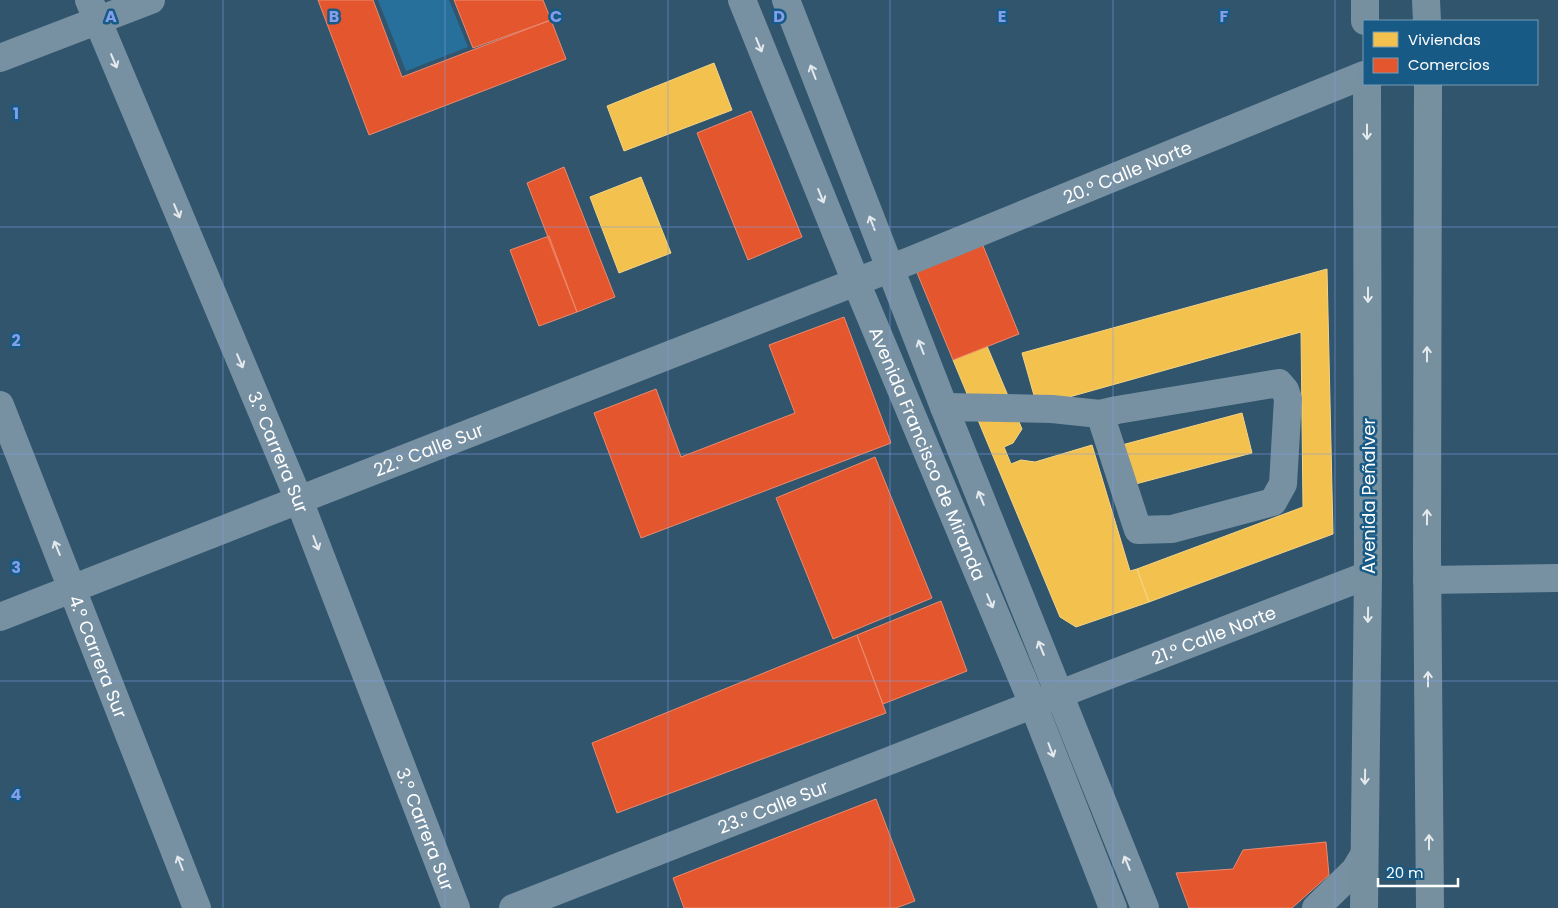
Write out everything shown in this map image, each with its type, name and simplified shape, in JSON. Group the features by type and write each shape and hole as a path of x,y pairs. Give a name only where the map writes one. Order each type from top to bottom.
{"main road":[{"path":"1365,0 1366,20"},
{"path":"1426,0 1427,20"},
{"name":"Avenida Peñalver","path":"1364,908 1368,575 1367,85"},
{"path":"1428,85 1427,580 1430,908"}],"street":[{"path":"0,58 93,11 151,0"},
{"name":"Avenida Francisco de Miranda","path":"742,0 856,282 1033,704 1113,908"},
{"name":"Avenida Francisco de Miranda","path":"786,0 944,407 1145,908"},
{"name":"3.° Carrera Sur","path":"93,11 299,500 456,908"},
{"name":"20.° Calle Norte","path":"856,282 1363,75"},
{"name":"22.° Calle Sur","path":"0,617 856,282"},
{"path":"944,407 1052,409 1100,414 1279,383 1286,390 1288,399 1283,484 1273,502 1172,529 1138,530 1100,414"},
{"name":"4.° Carrera Sur","path":"0,405 197,908"},
{"name":"21.° Calle Norte","path":"1033,704 1368,575"},
{"path":"1427,580 1558,578"},
{"name":"23.° Calle Sur","path":"513,908 1033,704"},
{"path":"1316,908 1355,870 1364,855"}],"shaded area":[{"path":"378,0 449,0 468,47 406,71"}],"building: Viviendas":[{"path":"714,63 732,110 624,151 607,106"},
{"path":"641,177 671,253 619,273 590,197"},
{"path":"1327,269 1333,534 1149,602 1137,569 1303,507 1301,332 1037,406 1022,353"},
{"path":"987,346 1022,429 1013,443 1004,447 1011,464 1021,460 1035,462 1092,445 1130,571 1137,569 1149,602 1076,627 1060,617 953,360"},
{"path":"1242,413 1252,453 1128,486 1118,446"}],"building: Comercios":[{"path":"318,0 373,0 402,77 551,20 566,59 369,135"},
{"path":"454,0 543,0 551,20 473,48"},
{"path":"751,111 802,237 748,260 697,133"},
{"path":"564,167 615,297 577,312 527,183"},
{"path":"549,236 577,312 539,326 510,250"},
{"path":"979,236 1019,334 953,360 913,263"},
{"path":"844,317 891,443 641,538 594,413 656,389 681,457 795,413 769,345"},
{"path":"875,457 932,598 833,639 776,498"},
{"path":"941,601 967,671 883,704 857,635"},
{"path":"857,635 886,713 617,813 592,743"},
{"path":"876,799 915,901 896,908 684,908 673,878"},
{"path":"1326,842 1329,875 1292,908 1189,908 1176,873 1233,869 1243,850"}]}
